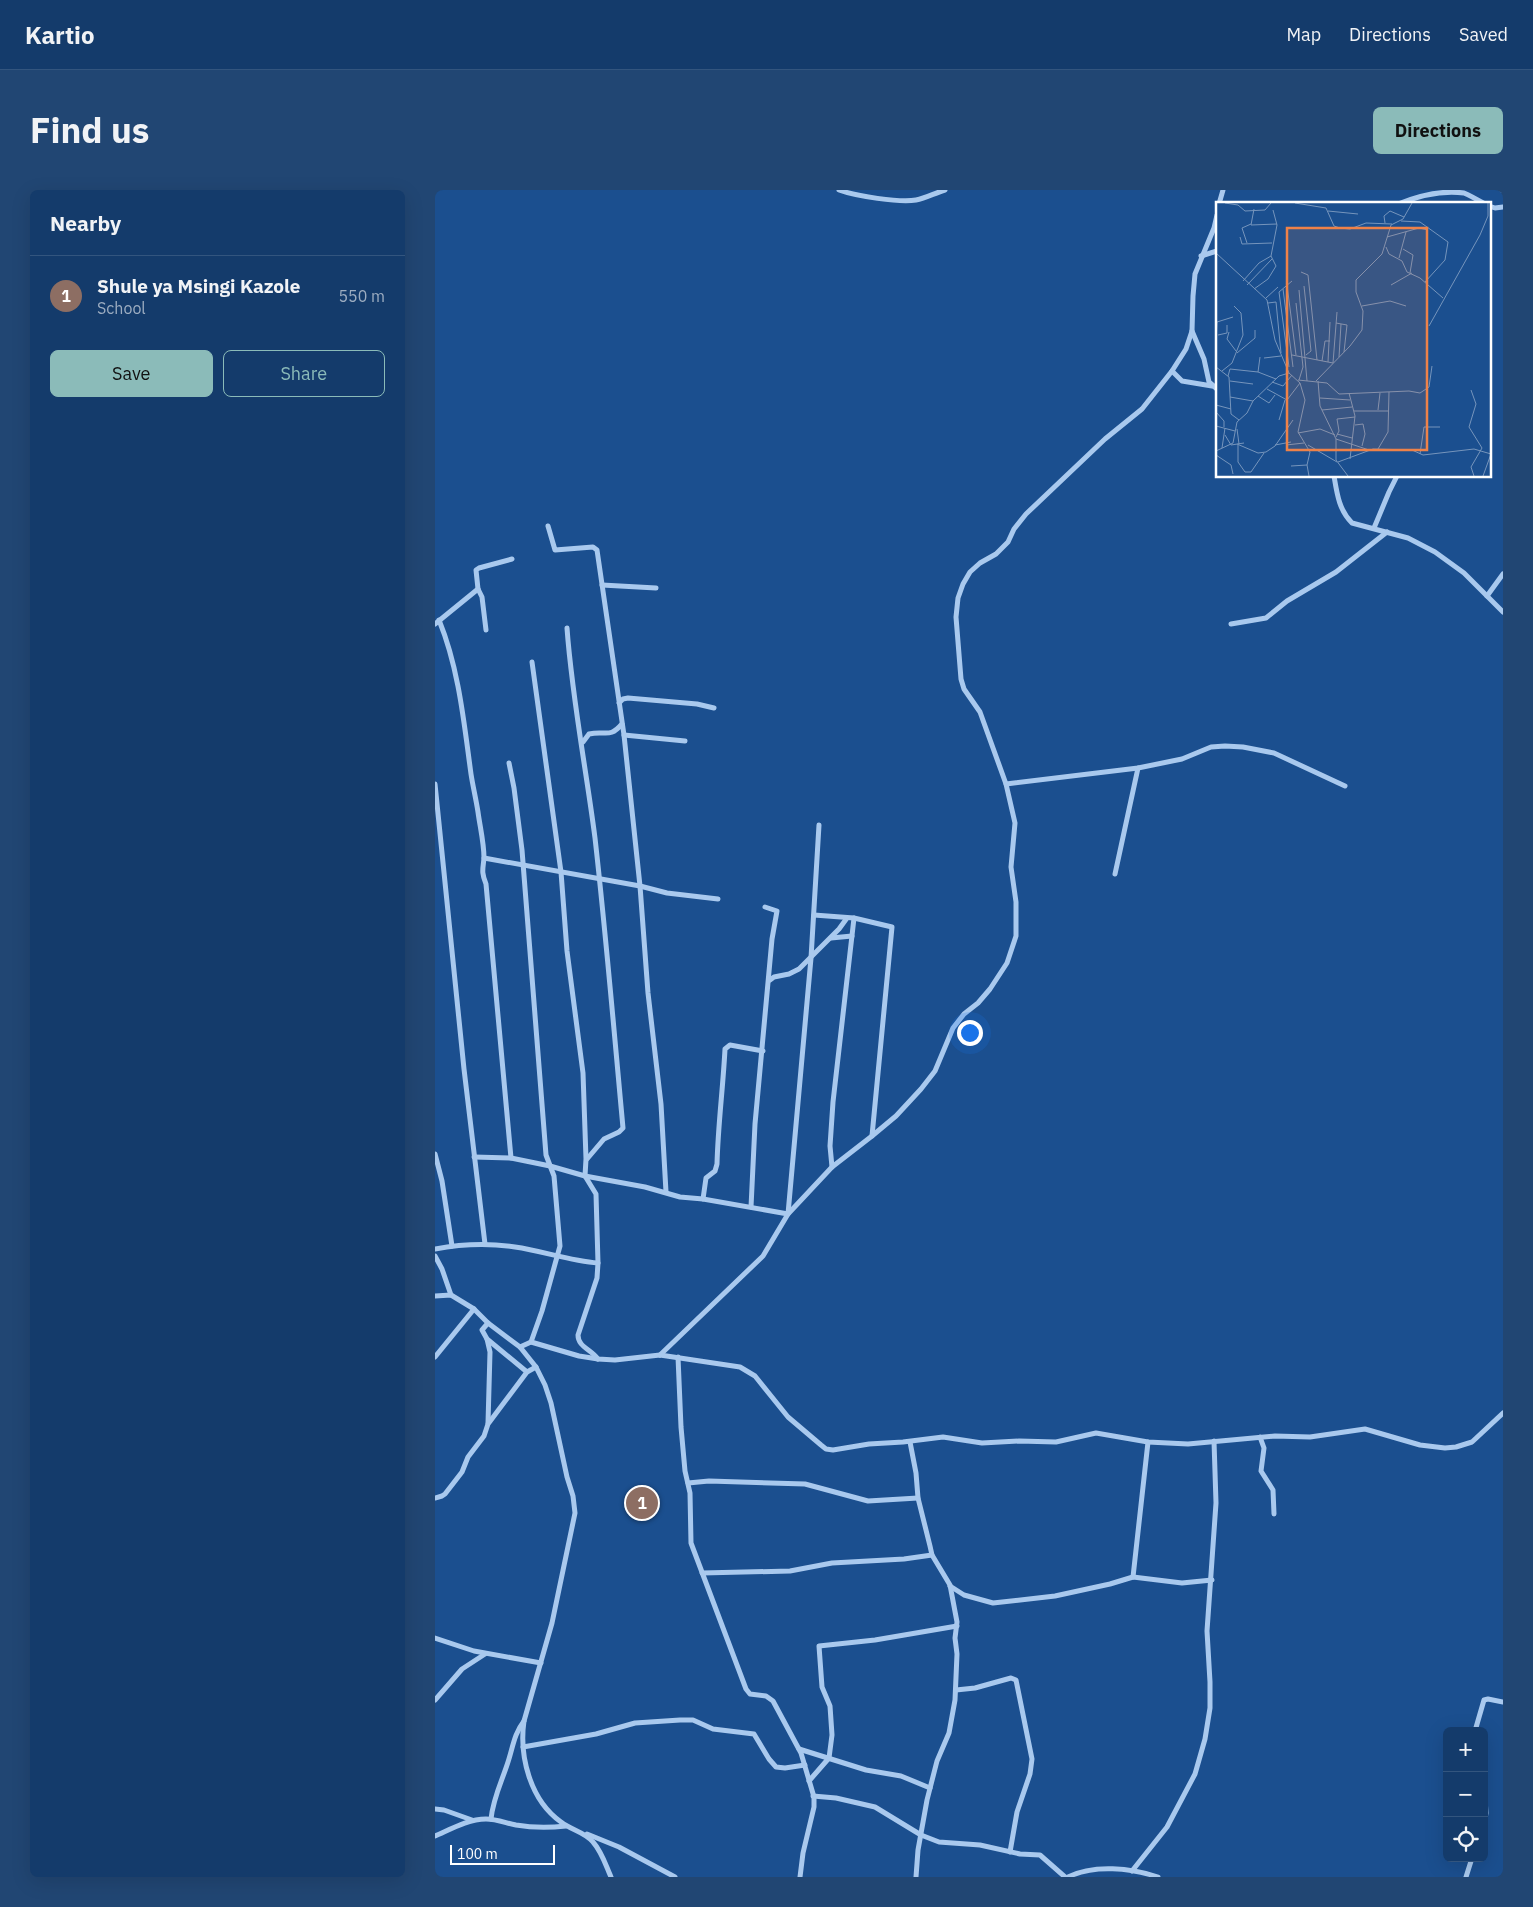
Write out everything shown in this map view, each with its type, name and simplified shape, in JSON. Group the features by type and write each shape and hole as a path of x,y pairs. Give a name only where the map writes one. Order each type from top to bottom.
{"street":[{"path":"839,190 859,195 907,201 928,197 945,190"},
{"path":"1404,202 1423,195 1446,191 1464,194 1481,202"},
{"path":"660,1355 763,1256 788,1214 832,1167 896,1116 921,1089 935,1071 953,1028 964,1014 978,1003 990,989 1007,963 1013,950 1017,924 1011,867 1015,822 1006,784 980,712 964,689 961,679 956,617 958,598 970,572 979,563 996,554 1008,542 1014,529 1026,514 1105,439 1142,410 1172,371 1186,349 1192,331 1195,274 1216,219"},
{"path":"1201,256 1216,251"},
{"path":"1192,331 1202,352 1207,375 1214,388"},
{"path":"1172,371 1182,381 1214,388"},
{"path":"1334,478 1339,502 1352,524 1408,538 1435,552 1464,573 1503,612"},
{"path":"1374,528 1396,478"},
{"path":"548,526 555,550 596,548 624,735 640,886 648,993 661,1104 666,1192"},
{"path":"1231,624 1253,622 1266,618 1287,601 1336,572 1387,532"},
{"path":"486,630 475,573 479,568 512,559"},
{"path":"1487,596 1503,574"},
{"path":"602,585 656,588"},
{"path":"477,589 437,622 447,640 464,716 484,858 481,870 486,884 511,1158"},
{"path":"567,628 569,658 599,879 623,1128 604,1139 587,1159"},
{"path":"532,662 561,872 567,951 583,1073 587,1159 585,1176 596,1194 597,1278 578,1335 578,1341 579,1344 593,1352 598,1359"},
{"path":"619,703 623,699 628,698 697,704 714,708"},
{"path":"582,743 589,734 609,735 614,733 622,724"},
{"path":"624,735 685,741"},
{"path":"1006,784 1138,768 1182,759 1211,747 1243,747 1274,753 1345,786"},
{"path":"509,763 517,805 537,1022 546,1155 554,1176 560,1246 542,1311 531,1342"},
{"path":"1115,874 1138,768"},
{"path":"435,784 474,1157 485,1244"},
{"path":"788,1214 811,958 819,825"},
{"path":"484,858 640,886 667,893 718,899"},
{"path":"751,1207 755,1124 770,980 772,939 777,911 765,907"},
{"path":"814,916 854,918 892,927 872,1136"},
{"path":"770,980 774,977 795,972 811,958 824,942 831,938 847,918"},
{"path":"832,1167 830,1146 833,1102 854,918"},
{"path":"831,938 852,936"},
{"path":"703,1199 706,1178 715,1171 717,1164 725,1049 730,1045 763,1051"},
{"path":"435,1154 452,1246"},
{"path":"474,1157 511,1158 585,1176 666,1192 679,1197 703,1199 788,1214"},
{"path":"435,1249 485,1244 516,1247 558,1257 598,1263"},
{"path":"435,1256 442,1269 451,1295"},
{"path":"435,1296 451,1295 474,1309 520,1347 535,1366 545,1385 551,1403 575,1508 553,1624 524,1721 523,1747 530,1777 541,1802 550,1813 566,1826 619,1847 675,1877"},
{"path":"435,1357 474,1309"},
{"path":"488,1322 482,1330 487,1338 527,1372"},
{"path":"435,1498 445,1494 462,1472 467,1457 484,1436 488,1424 490,1360 487,1338"},
{"path":"520,1347 531,1342 579,1356 598,1359 615,1360 660,1355 735,1365 750,1372 788,1417 826,1449 833,1450 866,1444 910,1442 943,1437 982,1443 1056,1442 1096,1433 1148,1442 1188,1444 1260,1437 1310,1438 1365,1429 1420,1445 1451,1448 1472,1442 1503,1413"},
{"path":"678,1357 681,1427 690,1492 691,1543 746,1689 752,1694 765,1695 771,1699 799,1749 813,1796 814,1805 803,1850 800,1877"},
{"path":"488,1424 527,1372 535,1366"},
{"path":"1260,1437 1265,1448 1261,1471 1273,1490 1274,1514"},
{"path":"1132,1871 1167,1827 1195,1774 1205,1739 1210,1682 1207,1631 1216,1503 1214,1441"},
{"path":"910,1442 916,1473 918,1498 932,1555 950,1585 955,1605 957,1626 955,1638 957,1654 956,1690 951,1727 937,1761 930,1788 916,1877"},
{"path":"1133,1577 1148,1442"},
{"path":"688,1483 709,1481 805,1484 868,1501 918,1498"},
{"path":"702,1573 735,1574 790,1571 832,1563 904,1559 932,1555"},
{"path":"950,1585 964,1595 993,1603 1055,1596 1133,1577 1183,1583 1212,1580"},
{"path":"809,1781 829,1758 832,1726 829,1702 822,1688 819,1646 875,1640 957,1626"},
{"path":"435,1638 486,1653 541,1663"},
{"path":"435,1700 462,1669 486,1653"},
{"path":"956,1690 975,1688 1011,1678 1016,1680 1032,1759 1030,1774 1017,1812 1010,1852"},
{"path":"1476,1727 1484,1700 1503,1702"},
{"path":"523,1747 596,1734 635,1723 693,1720 713,1728 754,1734 769,1760 776,1767 785,1768 805,1765"},
{"path":"491,1819 495,1797 509,1762 514,1738 524,1721"},
{"path":"799,1749 866,1770 901,1776 930,1788"},
{"path":"813,1796 836,1798 875,1807 921,1836 939,1842 980,1845 1010,1852 1043,1856 1067,1877 1085,1870 1132,1871 1158,1877"},
{"path":"435,1809 444,1810 472,1821"},
{"path":"435,1836 472,1821 491,1819 518,1826 538,1828 566,1826"},
{"path":"581,1833 594,1843 611,1877"},
{"path":"1466,1877 1471,1862"}],"place":[{"name":"Shule ya Msingi Kazole","path":"642,1503"}]}
